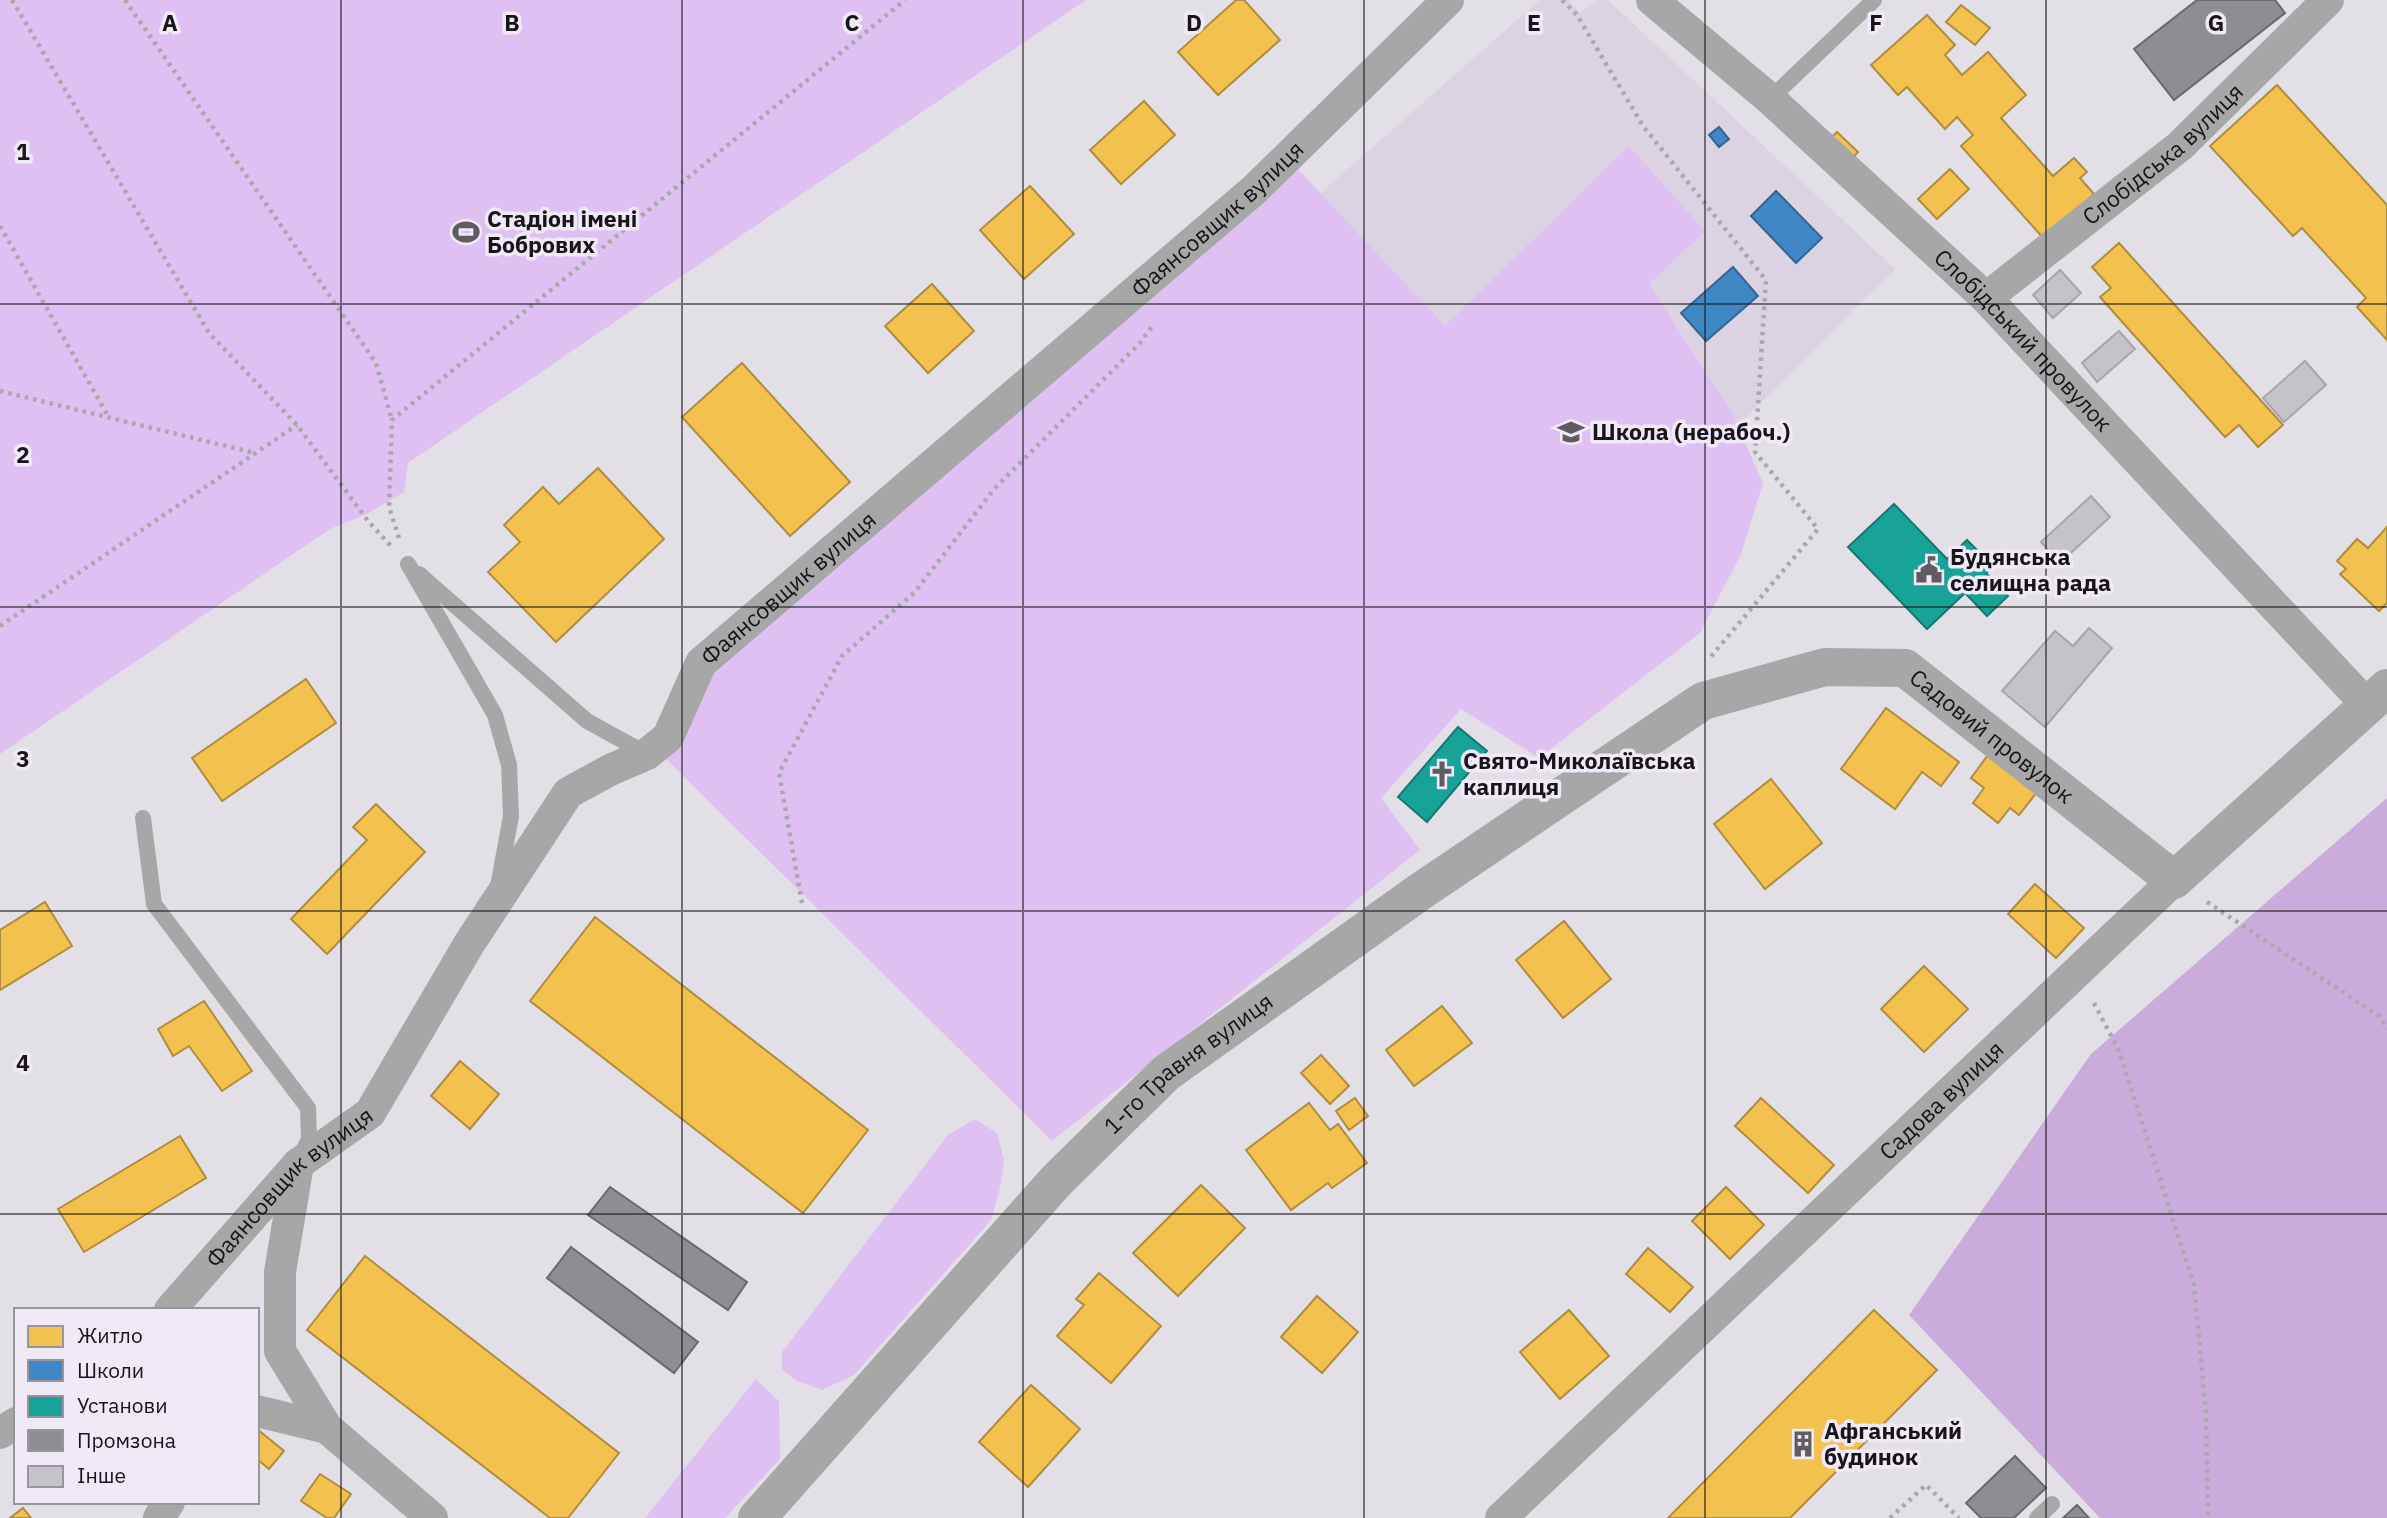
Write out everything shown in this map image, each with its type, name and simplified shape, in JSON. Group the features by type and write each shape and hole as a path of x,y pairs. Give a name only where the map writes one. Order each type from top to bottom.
{"street":[{"name":"Слобідський провулок","path":"1652,0 1770,99 1986,298 2378,697"},
{"name":"Слобідська вулиця","path":"1986,298 2180,145 2328,0"},
{"name":"Фаянсовщик вулиця","path":"172,1308 298,1164 370,1113 469,944 568,793 647,754 668,737 701,663 1254,190 1441,2"},
{"name":"Садовий провулок","path":"1703,701 1825,667 1905,668 2174,880"},
{"name":"Садова вулиця","path":"1506,1516 2174,880 2378,697"},
{"name":"1-го Травня вулиця","path":"757,1518 1057,1180 1166,1073 1420,891 1703,701"},
{"path":"298,1164 280,1272 280,1351 327,1428 432,1518"},
{"path":"259,1411 327,1428"}],"lane":[{"path":"1770,99 1874,0"},
{"path":"408,564 587,721 647,754"},
{"path":"408,564 495,715 509,765 511,816 501,876 469,944"},
{"path":"143,818 155,904 308,1108 309,1138 298,1164"},
{"path":"2037,1518 2052,1504"}],"path":[{"path":"12,0 209,333 297,425 368,521"},
{"path":"125,0 376,363 392,420 389,507 408,564"},
{"path":"392,420 905,0"},
{"path":"1562,0 1577,15 1643,126 1766,280 1755,452 1818,529 1706,663"},
{"path":"0,226 108,417"},
{"path":"802,903 779,773 842,656 915,592 993,489 1140,343 1156,321"},
{"path":"0,391 256,453"},
{"path":"0,626 297,425"},
{"path":"2174,880 2379,1016 2387,1029"},
{"path":"2078,971 2119,1051 2194,1285 2206,1413 2208,1518"},
{"path":"1890,1518 1926,1485 1959,1518"}],"shaded area":[{"name":"Стадіон імені Бобрових","path":"0,0 1086,0 408,463 404,492 367,514 330,529 0,754"},
{"name":"Школа (нерабоч.)","path":"1540,0 1569,0 1580,13 1598,0 1608,0 1895,269 1569,594 1243,261"},
{"path":"1629,146 1705,231 1649,284 1734,417 1763,483 1741,554 1700,633 1539,758 1461,709 1381,798 1420,850 1052,1141 665,758 703,661 1294,165 1445,326"},
{"path":"2387,798 2387,1518 2100,1518 1909,1315 2091,1054"},
{"path":"975,1119 997,1133 1004,1160 991,1220 854,1375 822,1390 797,1381 782,1369 782,1352 948,1135"},
{"path":"756,1379 779,1401 780,1459 725,1518 645,1518"}],"building: Житло":[{"path":"1236,0 1244,0 1280,40 1218,95 1178,52"},
{"path":"1961,5 1990,28 1975,45 1946,22"},
{"path":"1927,15 1955,45 1945,55 1962,75 1988,52 2026,95 2001,118 2053,176 2074,158 2087,172 2080,178 2094,194 2044,239 1961,146 1973,135 1957,117 1945,129 1907,87 1898,95 1871,65"},
{"path":"2277,85 2387,205 2387,340 2357,307 2366,298 2302,228 2293,236 2210,146"},
{"path":"1144,101 1175,135 1121,184 1090,150"},
{"path":"1837,132 1858,152 1847,164 1826,143"},
{"path":"1950,169 1969,189 1937,219 1918,199"},
{"path":"1030,186 1074,234 1024,279 980,230"},
{"path":"2119,243 2283,425 2258,447 2239,425 2225,437 2100,297 2111,288 2092,267"},
{"path":"932,284 974,331 928,373 885,326"},
{"path":"742,363 850,482 790,536 682,417"},
{"path":"598,468 664,539 556,642 488,572 520,542 504,525 543,487 559,504"},
{"path":"2387,527 2387,603 2379,611 2340,574 2346,569 2337,561 2357,539 2368,548"},
{"path":"306,679 336,723 222,801 192,758"},
{"path":"1886,708 1959,762 1941,786 1922,772 1895,809 1841,769"},
{"path":"1988,755 2037,792 2019,815 2010,808 1998,823 1973,803 1984,788 1971,778"},
{"path":"1771,779 1822,843 1765,889 1714,824"},
{"path":"376,804 425,852 327,954 291,919 367,840 353,827"},
{"path":"2035,884 2084,928 2056,958 2008,914"},
{"path":"45,902 72,946 0,990 0,930"},
{"path":"595,917 868,1130 803,1213 530,1001"},
{"path":"1564,921 1611,979 1563,1018 1516,960"},
{"path":"1924,966 1968,1009 1924,1052 1881,1009"},
{"path":"204,1001 252,1071 222,1091 189,1046 173,1056 158,1029"},
{"path":"1442,1006 1472,1043 1414,1086 1386,1050"},
{"path":"1321,1055 1349,1086 1330,1104 1301,1073"},
{"path":"460,1061 499,1094 470,1129 431,1096"},
{"path":"1355,1098 1368,1116 1349,1130 1336,1111"},
{"path":"1761,1098 1834,1165 1808,1193 1735,1126"},
{"path":"1309,1103 1330,1130 1338,1124 1367,1163 1332,1188 1328,1183 1291,1210 1246,1150"},
{"path":"180,1136 206,1178 84,1252 58,1209"},
{"path":"1201,1185 1245,1228 1178,1296 1133,1253"},
{"path":"1726,1187 1764,1225 1730,1259 1692,1221"},
{"path":"1648,1248 1693,1287 1670,1312 1626,1274"},
{"path":"365,1256 619,1453 568,1518 550,1518 307,1330"},
{"path":"1099,1273 1161,1326 1111,1383 1057,1336 1084,1305 1076,1299"},
{"path":"1317,1296 1358,1332 1322,1373 1281,1337"},
{"path":"1569,1310 1609,1356 1560,1399 1520,1352"},
{"name":"Афганський будинок","path":"1874,1310 1937,1370 1790,1518 1668,1518"},
{"path":"1031,1385 1080,1429 1028,1487 979,1442"},
{"path":"259,1431 284,1451 269,1469 259,1461"},
{"path":"320,1474 351,1494 334,1518 327,1518 301,1501"},
{"path":"23,1508 31,1518 10,1518"}],"building: Школи":[{"path":"1719,127 1729,139 1719,147 1709,135"},
{"path":"1776,191 1822,238 1796,263 1751,216"},
{"path":"1733,267 1758,296 1706,341 1681,313"}],"building: Установи":[{"name":"Будянська селищна рада","path":"1894,504 1947,559 1967,540 1993,566 1986,573 2008,596 1987,616 1965,593 1927,629 1848,547"},
{"name":"Свято-Миколаївська каплиця","path":"1458,727 1487,751 1427,822 1398,797"}],"building: Промзона":[{"path":"2197,0 2275,0 2285,13 2174,100 2134,49"},
{"path":"610,1187 747,1282 728,1310 588,1215"},
{"path":"571,1247 698,1342 674,1373 547,1278"},
{"path":"2015,1456 2046,1488 2014,1518 1981,1518 1966,1503"},
{"path":"2077,1505 2089,1518 2063,1518"}],"building: Інше":[{"path":"2060,270 2081,293 2053,318 2033,295"},
{"path":"2119,331 2135,349 2097,382 2082,363"},
{"path":"2305,361 2326,385 2284,422 2263,398"},
{"path":"2091,496 2110,517 2060,563 2041,542"},
{"path":"2089,628 2112,648 2045,727 2002,691 2055,631 2073,646"}],"place":[{"name":"Стадіон імені Бобрових","path":"466,232"},
{"name":"Школа (нерабоч.)","path":"1571,432"},
{"name":"Будянська селищна рада","path":"1929,570"},
{"name":"Свято-Миколаївська каплиця","path":"1442,774"},
{"name":"Афганський будинок","path":"1803,1444"}]}
